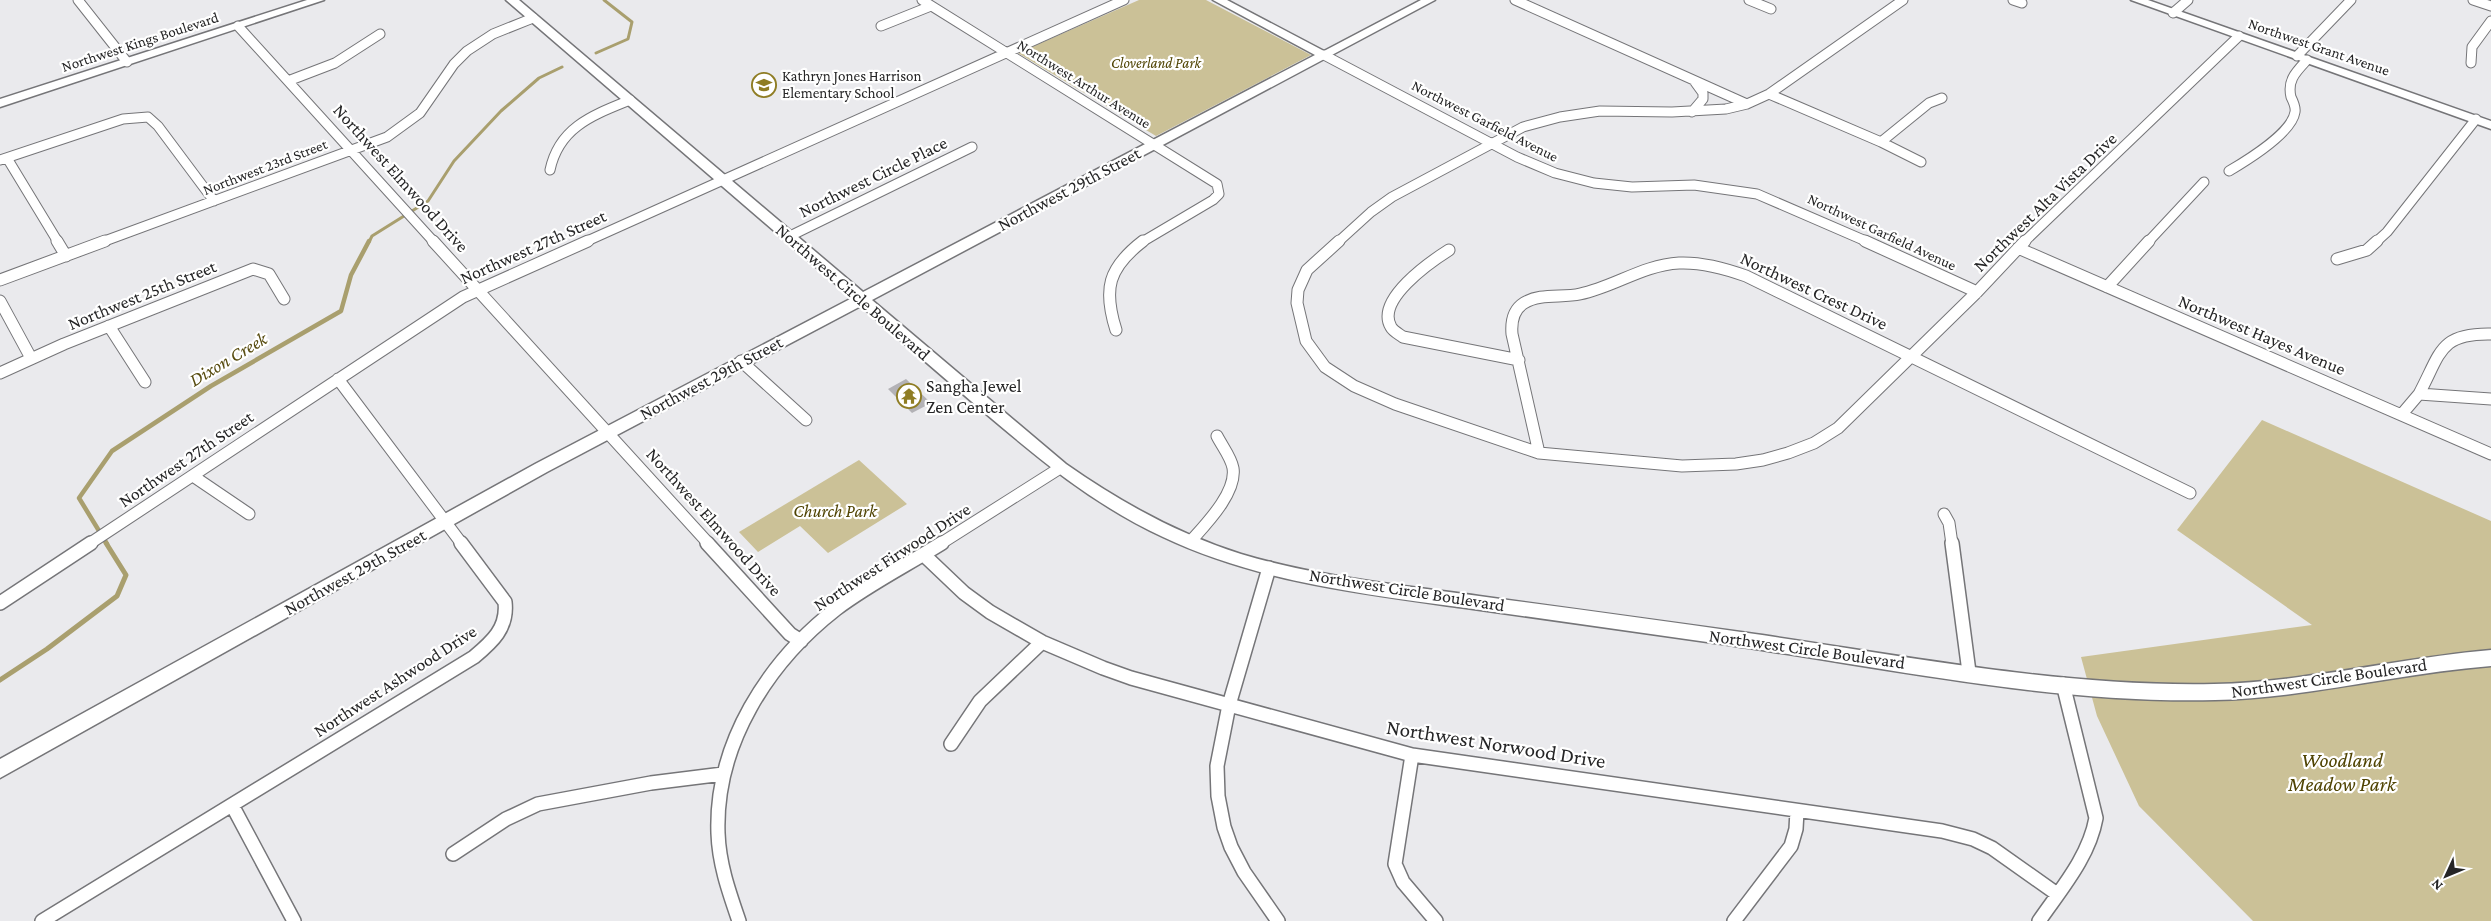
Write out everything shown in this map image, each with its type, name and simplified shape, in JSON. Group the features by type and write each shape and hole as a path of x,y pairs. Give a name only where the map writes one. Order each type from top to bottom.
{"main road":[{"name":"Northwest Kings Boulevard","path":"0,103 318,0"},
{"name":"Northwest Circle Boulevard","path":"512,0 1060,468 1118,508 1190,542 1269,568 1425,595 2086,687 2218,692 2293,686 2413,666 2491,658"},
{"name":"Northwest Garfield Avenue","path":"1219,0 1324,55"},
{"name":"Northwest 29th Street","path":"0,769 608,432 1429,0"},
{"name":"Northwest Grant Avenue","path":"2137,0 2491,125"}],"street":[{"path":"78,0 127,62"},
{"name":"Northwest Arthur Avenue","path":"922,0 1213,181 1220,190 1213,200 1133,248 1116,267 1110,279 1107,304 1110,318 1116,330"},
{"name":"Northwest 27th Street","path":"0,603 443,310 479,290 1124,0"},
{"path":"1515,0 1747,104"},
{"path":"1749,0 1770,9"},
{"name":"Northwest Alta Vista Drive","path":"1903,0 1769,94 1747,104 1726,109 1692,112 1615,110 1576,114 1529,125 1490,142 1392,197 1371,212 1307,270 1298,290 1297,303 1306,341 1311,350 1325,367 1370,395 1538,453 1560,457 1665,466 1742,464 1781,456 1812,444 1838,428 1977,292 2018,248 2239,36"},
{"path":"2013,0 2022,3"},
{"path":"2173,13 2188,0"},
{"path":"2229,171 2260,152 2292,119 2295,108 2288,85 2290,78 2302,58 2351,0"},
{"path":"2473,0 2491,6"},
{"path":"881,26 931,6"},
{"name":"Northwest 23rd Street","path":"0,280 387,136 418,116 450,69 470,47 496,32 533,18"},
{"path":"2471,63 2472,47 2491,21"},
{"name":"Northwest Elmwood Drive","path":"238,26 352,149 790,634 801,641"},
{"path":"288,81 336,63 380,34"},
{"name":"Northwest Garfield Avenue","path":"1324,55 1544,169 1594,182 1648,187 1714,186 1757,194 1814,217 1977,292"},
{"path":"1692,112 1703,99 1702,93 1695,82"},
{"path":"1769,94 1881,142 1920,162"},
{"path":"1881,142 1929,103 1942,98"},
{"path":"550,170 557,146 574,128 595,114 630,100"},
{"path":"66,256 4,159 123,119 148,117 158,126 214,201"},
{"path":"2337,258 2367,250 2387,232 2476,119"},
{"name":"Northwest Circle Place","path":"788,237 972,147"},
{"path":"2107,287 2204,182"},
{"name":"Northwest Hayes Avenue","path":"2018,248 2491,454"},
{"path":"1449,250 1420,268 1408,280 1393,304 1388,320 1391,329 1404,337 1519,360"},
{"name":"Northwest Crest Drive","path":"1538,453 1512,324 1513,316 1522,305 1539,298 1587,292 1660,266 1707,265 1735,272 2190,493"},
{"name":"Northwest 25th Street","path":"0,373 109,326 254,269 261,268 269,272 284,299"},
{"path":"0,301 31,358"},
{"path":"109,326 145,382"},
{"path":"2402,414 2419,394 2447,342 2453,337 2468,334 2491,334"},
{"path":"741,361 806,420"},
{"name":"Northwest Ashwood Drive","path":"42,921 474,657 498,636 505,624 508,612 505,602 338,379"},
{"path":"2419,394 2491,399"},
{"path":"1190,542 1205,524 1229,488 1233,469 1217,436"},
{"name":"Northwest Firwood Drive","path":"739,921 722,872 718,835 718,803 723,774 743,718 765,682 801,641 836,610 1060,468"},
{"path":"193,476 249,514"},
{"path":"1944,514 1949,524 1969,672"},
{"name":"Northwest Norwood Drive","path":"924,555 964,593 990,612 1042,642 1132,678 1412,755 1935,830 1973,839 1992,848 2057,894"},
{"path":"1269,568 1229,705 1217,766 1218,796 1224,826 1231,847 1244,872 1278,921"},
{"path":"951,744 968,713 979,700 1042,642"},
{"path":"2039,921 2082,856 2096,828 2096,818 2063,684"},
{"path":"1412,755 1394,864 1403,882 1436,921"},
{"path":"454,854 506,818 538,804 651,783 723,774"},
{"path":"232,805 294,921"},
{"path":"1734,921 1791,846 1796,829 1797,811"}],"green space":[{"name":"Cloverland Park","path":"1139,0 1206,0 1311,55 1156,136 1018,53"},
{"name":"Woodland Meadow Park","path":"2262,420 2491,521 2491,921 2253,921 2139,806 2097,716 2081,657 2312,625 2177,530"},
{"name":"Church Park","path":"859,460 907,504 828,553 800,526 758,552 739,532"}],"building":[{"name":"Sangha Jewel Zen Center","path":"906,379 931,403 912,413 888,389"}],"waterway":[{"name":"Dixon Creek","path":"596,53 628,39 632,22 604,0"},
{"name":"Dixon Creek","path":"369,242 372,236 428,201 454,161 501,111 539,78 562,67"},
{"name":"Dixon Creek","path":"107,544 79,498 112,451 211,386 341,311 351,275 369,241"},
{"name":"Dixon Creek","path":"0,680 47,649 117,596 126,575 106,543"}],"place":[{"name":"Kathryn Jones Harrison Elementary School","path":"764,85"},
{"name":"Sangha Jewel Zen Center","path":"909,396"}]}
